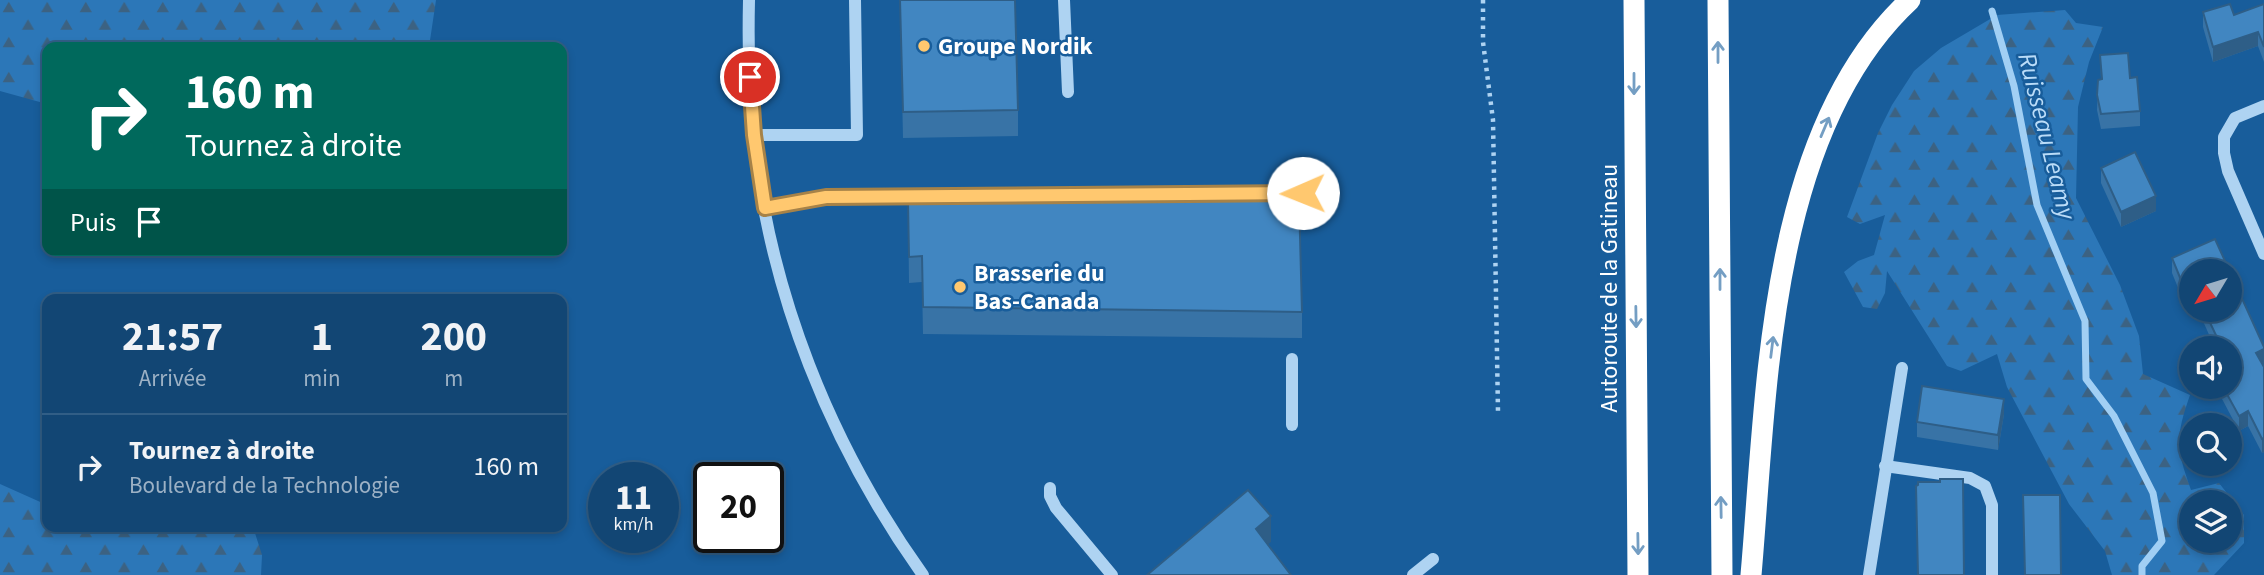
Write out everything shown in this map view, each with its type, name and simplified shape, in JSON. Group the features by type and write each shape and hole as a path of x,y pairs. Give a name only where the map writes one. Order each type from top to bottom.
{"highway":[{"path":"1718,0 1722,575"},
{"path":"1751,575 1775,324 1800,196 1822,134 1850,77 1884,28 1910,0"},
{"name":"Autoroute de la Gatineau","path":"1633,5 1638,575"}],"street":[{"path":"748,0 748,55 754,135 765,208 786,299 825,404 856,468 882,514 923,575"},
{"path":"754,135 857,135 855,0"},
{"path":"1064,0 1068,92"},
{"path":"2264,106 2235,118 2224,137 2228,171 2264,254"},
{"path":"765,208 826,197 1303,193"},
{"path":"1292,359 1292,425"},
{"path":"1869,575 1902,368"},
{"path":"1885,466 1970,478 1985,486 1992,505 1992,575"},
{"path":"1050,488 1052,502 1056,508 1112,575"},
{"path":"1413,575 1433,559"}],"path":[{"path":"1483,0 1483,41 1493,120 1498,412"}],"green space":[{"path":"0,0 436,0 430,42 42,42 42,103 0,91"},
{"path":"2065,10 2076,23 2103,27 2089,62 2078,107 2076,198 2120,285 2139,336 2143,374 2179,390 2179,399 2189,399 2185,413 2179,413 2179,476 2186,476 2191,490 2179,490 2179,553 2235,553 2214,575 2112,575 2105,551 2069,504 2007,387 1997,354 1961,371 1947,366 1887,271 1885,293 1877,309 1863,307 1844,272 1858,261 1874,255 1885,215 1860,224 1847,217 1878,133 1914,71 1941,48 1997,15"},
{"path":"2219,483 2224,490 2191,490"},
{"path":"0,484 42,503 42,532 255,532 262,555 261,575 0,575"},
{"path":"2242,512 2244,515 2242,545"}],"building":[{"path":"900,0 1015,0 1018,110 903,112"},
{"path":"2230,4 2234,15 2264,4 2264,47 2258,32 2213,47 2203,12"},
{"path":"2128,53 2130,78 2137,77 2140,111 2101,114 2097,95 2098,80 2102,79 2100,55"},
{"path":"2135,152 2156,196 2121,212 2101,168"},
{"path":"1299,198 1302,312 923,307 922,256 909,257 908,202"},
{"path":"2215,239 2224,259 2179,259 2179,275 2172,258"},
{"path":"2242,298 2264,347 2256,353 2264,367 2262,439 2248,411 2242,414 2237,413 2230,399 2242,399 2242,336 2216,336 2210,322 2242,322"},
{"path":"1922,386 2004,399 1998,435 1917,422"},
{"path":"1940,479 1963,479 1964,575 1918,575 1916,486 1918,482 1940,482"},
{"path":"1248,490 1271,516 1256,529 1291,575 1147,575"},
{"path":"2023,495 2060,495 2061,575 2025,575"}],"waterway":[{"name":"Ruisseau Leamy","path":"1992,11 2014,86 2037,205 2085,321 2086,379 2114,416 2153,493 2162,541 2142,566 2142,575"}],"place":[{"name":"Groupe Nordik","path":"924,46"},
{"name":"Brasserie du Bas-Canada","path":"960,287"}],"route":[{"path":"750,77 754,135 765,208 826,197 1303,193"}]}
